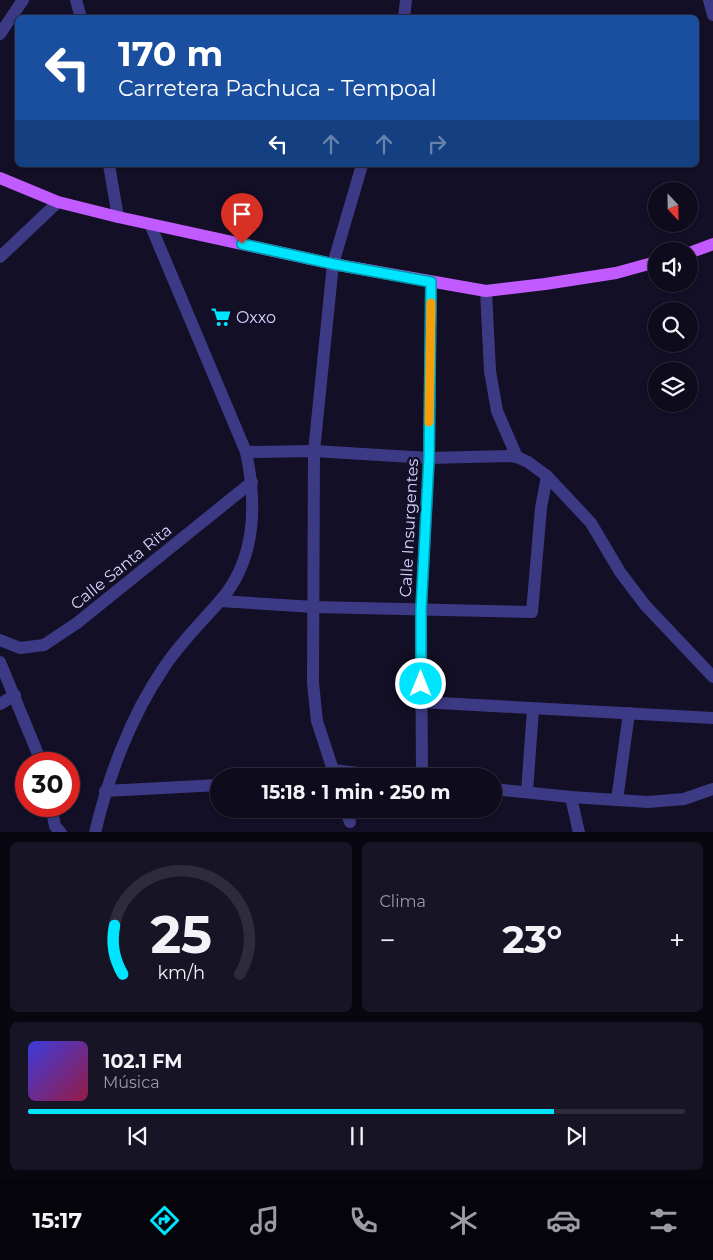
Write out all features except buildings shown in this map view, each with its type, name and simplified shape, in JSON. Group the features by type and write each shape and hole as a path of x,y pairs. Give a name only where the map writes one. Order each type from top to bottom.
{"main road":[{"path":"0,178 58,202 118,217 333,264 486,291 616,273 648,264"},
{"path":"698,250 713,244"}],"street":[{"path":"0,34 23,0"},
{"path":"76,0 80,15"},
{"path":"404,15 406,0"},
{"path":"709,0 713,15"},
{"path":"109,167 118,217"},
{"path":"332,768 318,721 313,683 314,451 333,264 361,167"},
{"path":"0,257 58,202"},
{"path":"95,832 105,791 140,708 163,669 195,627 220,601 236,579 250,545 253,523 252,482 246,452 150,224"},
{"name":"Calle Insurgentes","path":"422,768 421,610 429,458 431,282"},
{"path":"486,291 490,371 497,411 517,457"},
{"path":"246,452 314,451 429,458 517,457 528,462 547,476 591,523 620,572 645,606 713,677"},
{"path":"220,601 314,607 532,612 541,508 547,476"},
{"name":"Calle Santa Rita","path":"0,640 20,648 44,645 77,623 252,482"},
{"path":"0,662 37,752"},
{"path":"0,704 15,695"},
{"path":"422,702 713,718"},
{"path":"527,792 533,708"},
{"path":"617,800 629,713"},
{"path":"105,791 210,786"},
{"path":"502,789 571,797 648,802 684,799 713,789"},
{"path":"571,797 579,832"},
{"path":"53,817 55,826 61,832"},
{"path":"349,818 350,822"}],"slow traffic":[{"path":"429,422 431,303"}],"place":[{"name":"Oxxo","path":"221,317"}],"route":[{"path":"242,244 333,264 431,282 429,458 421,610 421,684"}]}
